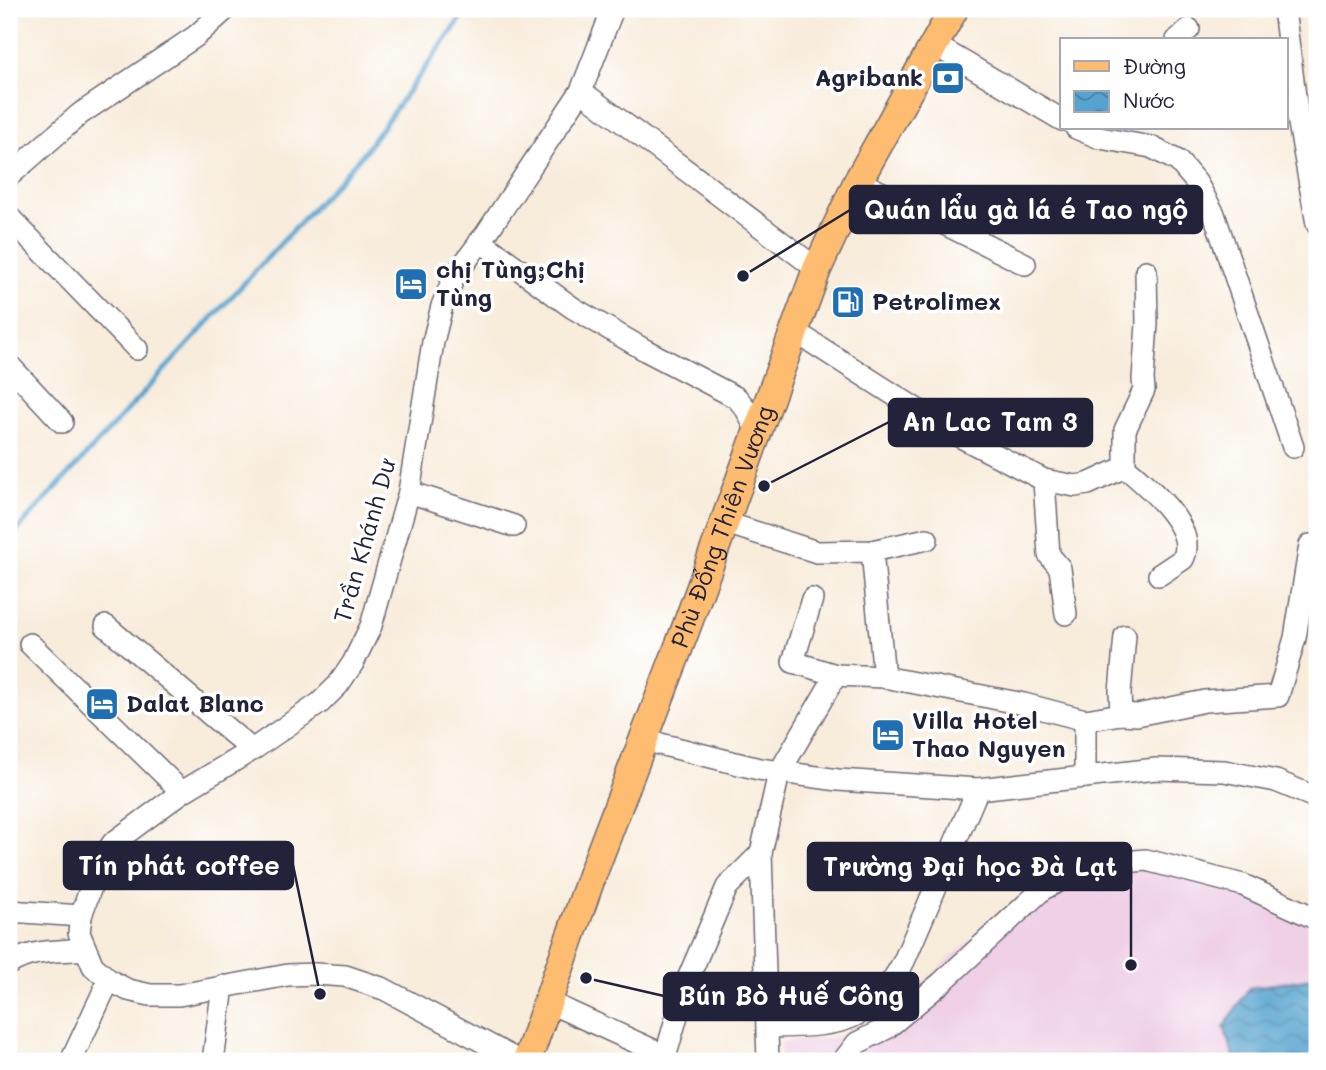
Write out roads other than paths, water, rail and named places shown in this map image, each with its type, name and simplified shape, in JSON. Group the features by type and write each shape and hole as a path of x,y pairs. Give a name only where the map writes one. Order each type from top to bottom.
{"main road":[{"name":"Phù Đổng Thiên Vương","path":"527,1061 592,875 817,269 858,181 954,9"}],"street":[{"path":"9,176 80,114 196,36 226,9"},
{"name":"Trần Khánh Dư","path":"84,949 79,933 80,916 99,863 113,843 183,792 320,703 338,685 353,663 372,626 409,492 433,342 442,306 454,277 581,91 613,9"},
{"path":"1284,9 1288,38"},
{"path":"1288,41 1297,112 1317,224"},
{"path":"933,44 1060,119"},
{"path":"581,91 817,269"},
{"path":"1085,130 1100,138 1151,147 1178,161 1196,182 1213,214 1293,447"},
{"path":"858,181 1025,264"},
{"path":"9,217 137,349"},
{"path":"480,242 573,308 645,350 737,398 757,431"},
{"path":"1146,271 1144,390 1125,430 1125,467 1172,512 1183,532 1186,545 1183,559 1159,575"},
{"path":"794,331 957,435 1044,480 1075,486 1088,484 1125,467"},
{"path":"9,365 62,422"},
{"path":"1044,480 1049,555 1060,568 1066,614"},
{"path":"409,492 514,526"},
{"path":"723,522 817,552 872,551 927,539"},
{"path":"812,599 793,662 836,675 884,677 1024,704 1085,720 1121,714 1137,715 1205,701 1278,696 1295,638 1310,545"},
{"path":"872,551 884,677"},
{"path":"106,626 251,750"},
{"path":"1121,714 1120,692 1125,636"},
{"path":"30,644 183,792"},
{"path":"768,1061 761,853 779,773 836,675"},
{"path":"1085,720 1085,777"},
{"path":"644,740 779,773 838,780 978,789 1156,769 1224,771 1276,781 1317,798"},
{"path":"768,1027 841,1023 871,1007 892,982 904,961 978,789"},
{"path":"548,1002 665,1058 687,982 727,887 761,853"},
{"path":"843,1061 857,1043 887,1028 941,983 1043,889 1090,865 1146,860 1243,885 1317,919"},
{"path":"9,911 80,916"},
{"path":"9,964 19,957 38,952 84,949 93,966 109,980 128,990 150,995 179,995 288,975 345,976 384,989 519,1061"},
{"path":"71,1061 109,980"},
{"path":"213,1061 223,986"}],"water":[{"path":"1317,977 1317,1061 1238,1061 1234,1058 1224,1027 1249,988"}],"waterway":[{"path":"9,539 362,155 457,24 465,9"}],"place":[{"name":"Agribank","path":"948,78"},
{"name":"Quán lẩu gà lá é Tao ngộ","path":"743,276"},
{"name":"chị Tùng;Chị Tùng","path":"411,284"},
{"name":"Petrolimex","path":"848,302"},
{"name":"An Lac Tam 3","path":"764,486"},
{"name":"Dalat Blanc","path":"102,704"},
{"name":"Villa Hotel Thao Nguyen","path":"888,735"},
{"name":"Trường Đại học Đà Lạt","path":"1131,965"},
{"name":"Bún Bò Huế Công","path":"586,978"},
{"name":"Tín phát coffee","path":"320,994"}]}
